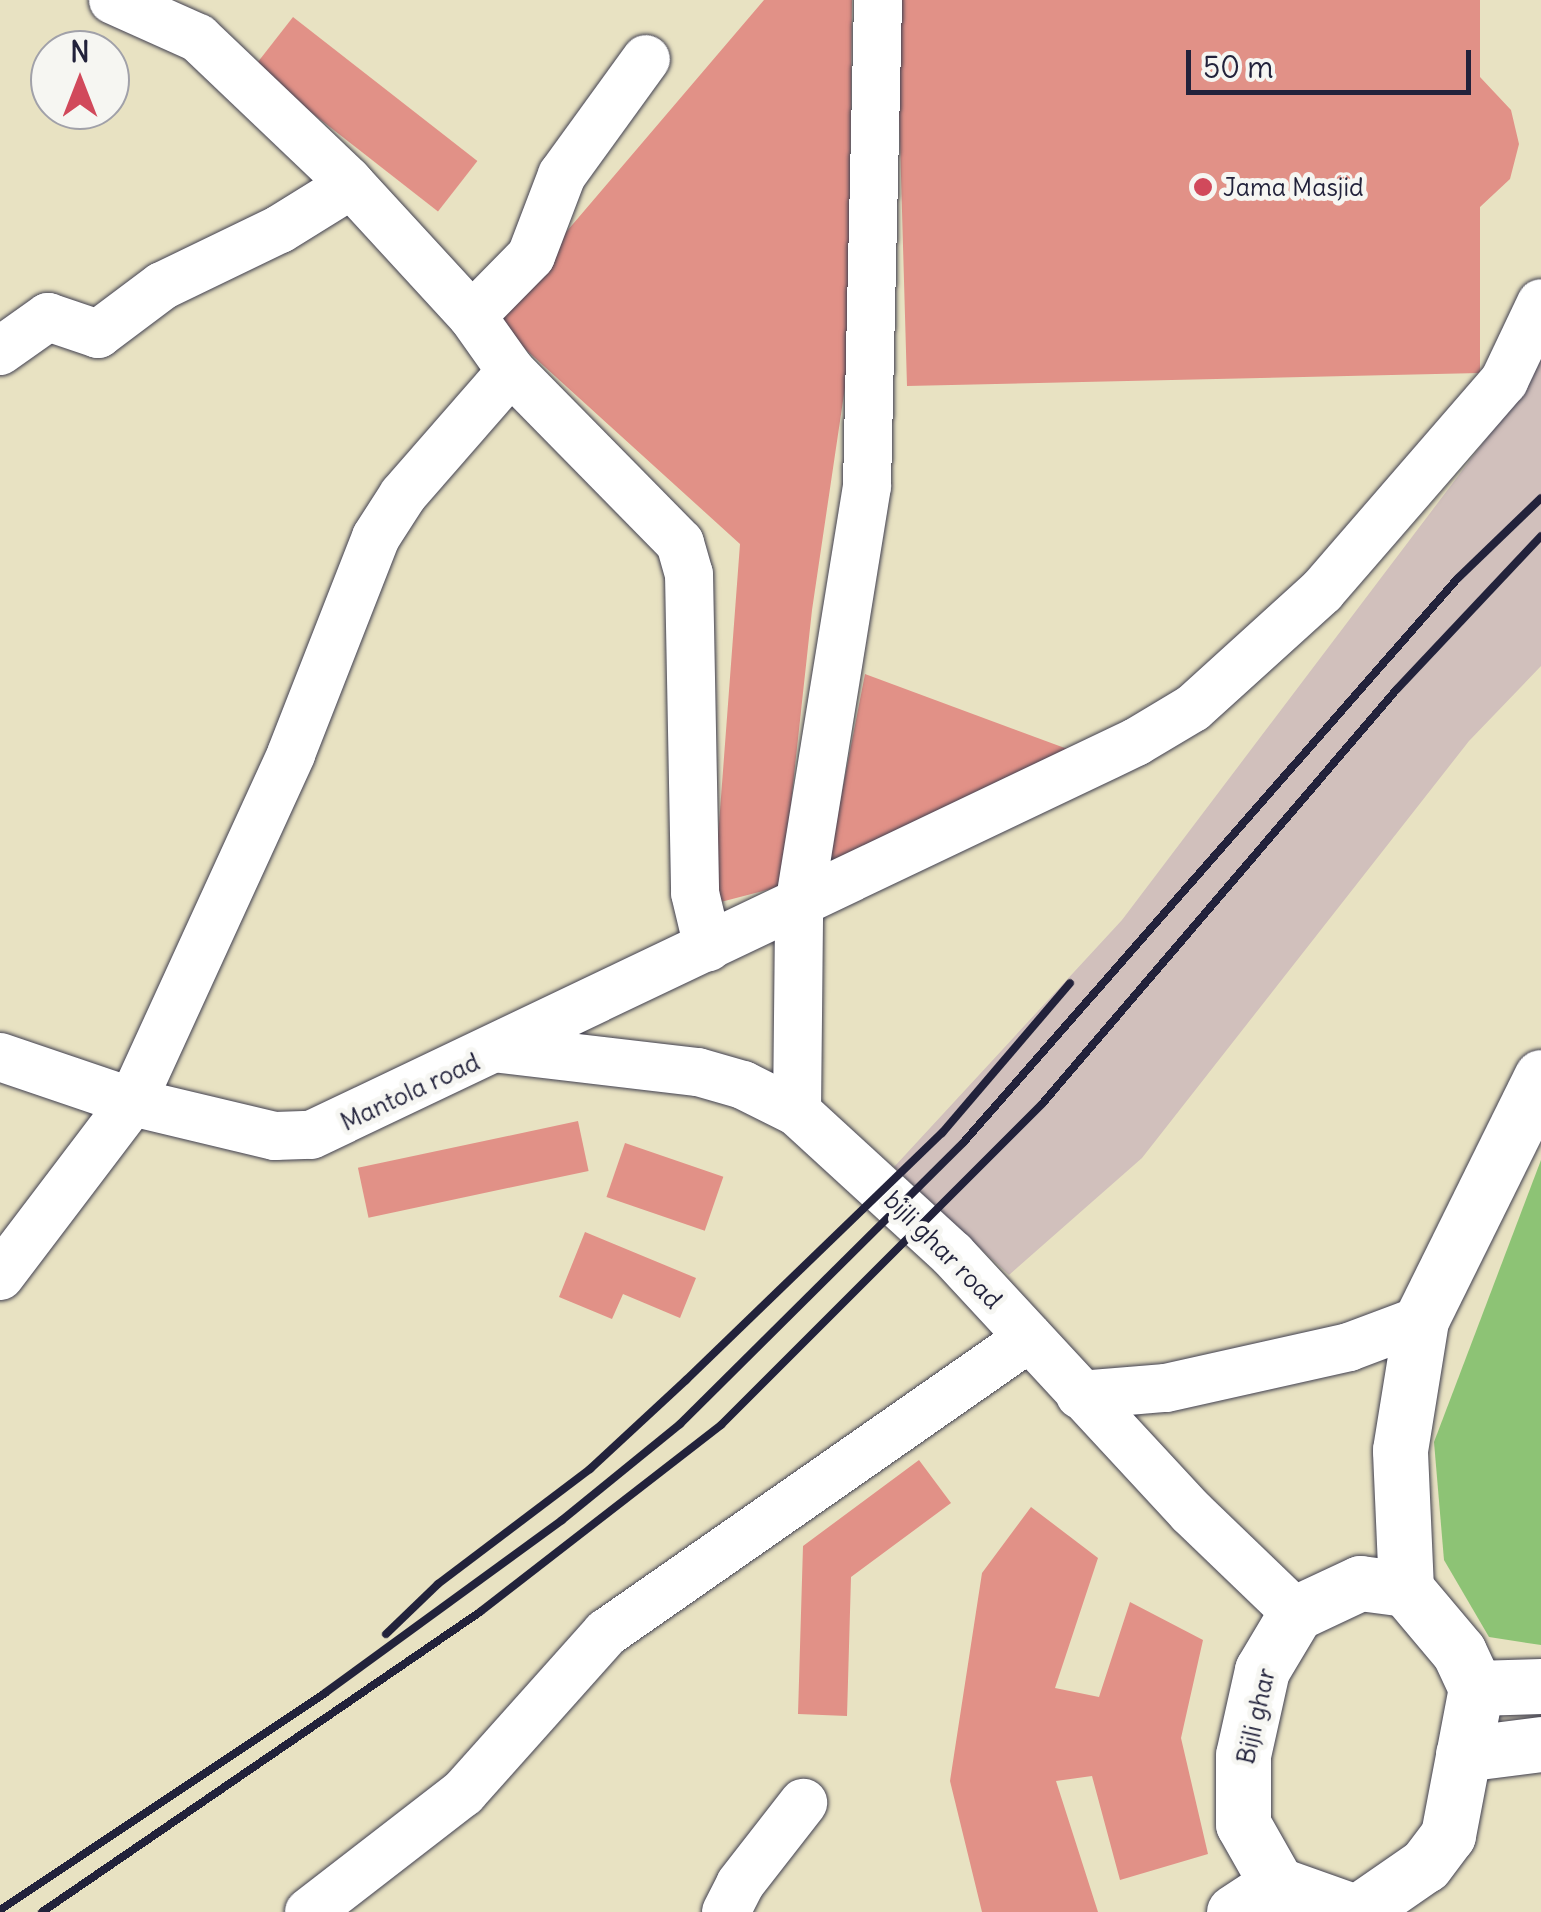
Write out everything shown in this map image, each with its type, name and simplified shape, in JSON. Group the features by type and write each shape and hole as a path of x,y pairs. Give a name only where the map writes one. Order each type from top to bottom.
{"main road":[{"path":"1541,1078 1420,1320 1400,1450 1406,1588 1459,1652 1476,1688 1541,1686"},
{"path":"1296,1613 1360,1583 1406,1588"},
{"name":"Bijli ghar","path":"1296,1613 1262,1670 1243,1755 1243,1824 1256,1898 1356,1912 1425,1865 1448,1835 1476,1688"},
{"path":"1464,1754 1541,1744"}],"street":[{"path":"113,0 198,38 352,185 502,286"},
{"path":"796,1112 799,906 866,486 878,0"},
{"path":"646,59 562,175 502,286 511,371 680,544 689,574 695,893 708,947"},
{"path":"0,351 48,318 98,334 153,292 280,229 352,185"},
{"name":"Mantola road","path":"0,1057 132,1102 275,1136 312,1135 501,1049 1136,742 1193,708 1322,591 1491,396 1541,303"},
{"path":"0,1276 132,1102 291,754 376,536 511,371"},
{"name":"bijli ghar road","path":"501,1049 698,1072 744,1085 796,1112 952,1254 1080,1395 1296,1613"},
{"path":"1080,1395 1166,1388 1350,1347 1420,1320"},
{"path":"310,1912 463,1792 606,1633 1028,1338"},
{"path":"726,1912 740,1884 803,1803"}],"shaded area":[{"path":"1541,343 1541,666 1469,741 1142,1158 1009,1275 894,1167 1122,920 1502,418"}],"green space":[{"path":"1541,1160 1541,1645 1489,1637 1444,1560 1434,1442"}],"building":[{"path":"764,0 852,0 848,367 812,610 782,886 713,904 740,544 492,319"},
{"name":"Jama Masjid","path":"896,0 1480,0 1480,77 1511,110 1519,144 1510,179 1480,207 1480,373 907,386"},
{"path":"293,17 477,161 438,211 254,67"},
{"path":"865,674 1081,754 825,879"},
{"path":"578,1121 589,1171 369,1218 358,1168"},
{"path":"625,1143 723,1177 705,1231 606,1197"},
{"path":"585,1232 696,1278 680,1318 623,1294 612,1319 559,1297"},
{"path":"919,1460 951,1503 851,1577 847,1716 798,1714 803,1546"},
{"path":"1031,1507 1098,1558 1055,1688 1099,1697 1130,1602 1203,1640 1181,1738 1208,1854 1120,1880 1092,1776 1056,1781 1098,1912 982,1912 950,1781 982,1573"}],"railway":[{"path":"0,1910 325,1693 562,1520 680,1424 963,1143 1458,578 1541,498"},
{"path":"42,1912 480,1612 721,1425 1042,1104 1397,689 1541,536"},
{"path":"386,1634 438,1584 590,1469 686,1380 942,1133 1070,983"}],"place":[{"name":"Jama Masjid","path":"1203,187"}]}
